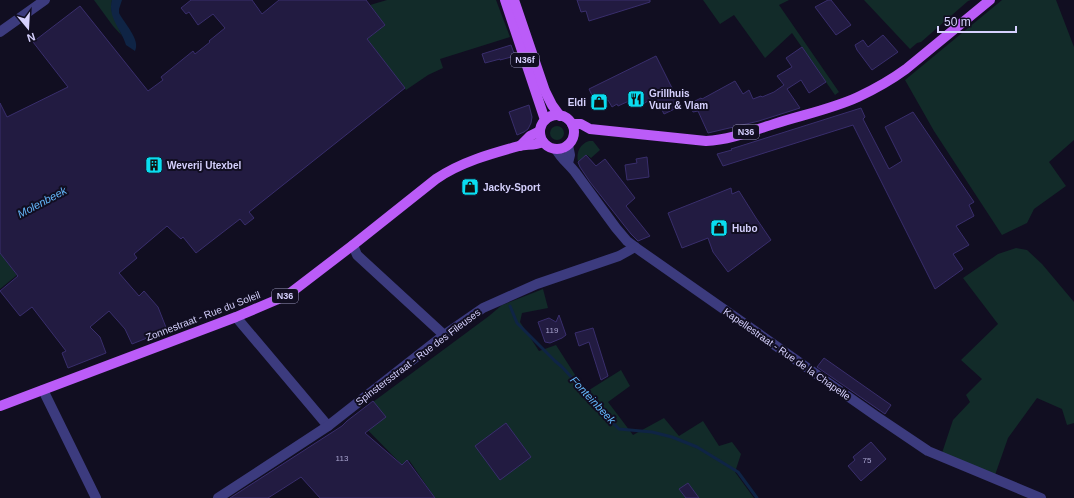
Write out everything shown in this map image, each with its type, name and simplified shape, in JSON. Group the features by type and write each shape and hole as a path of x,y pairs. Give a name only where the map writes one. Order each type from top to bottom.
{"main road":[{"name":"N36f","path":"505,0 545,120"},
{"name":"N36f","path":"514,0 545,91 560,116"},
{"name":"N36","path":"560,116 567,119 572,124 582,124 590,129 692,140 712,141 737,135 857,98 894,77 915,62 990,0"},
{"path":"560,116 550,117 541,125 540,135 543,142 551,148 564,148 568,145 574,135 572,124"},
{"name":"N36","path":"574,135 590,129"},
{"name":"Zonnestraat - Rue du Soleil","path":"520,146 530,136 540,132"},
{"name":"Zonnestraat - Rue du Soleil","path":"0,406 236,317 289,294 448,171 500,151 543,142"}],"street":[{"path":"0,32 45,0"},
{"path":"568,145 570,156 568,163"},
{"name":"Kapellestraat - Rue de la Chapelle","path":"556,149 561,158 568,163 616,228 627,241 635,247 928,451 1041,498"},
{"path":"353,245 357,256 444,335"},
{"name":"Spinstersstraat - Rue des Fileuses","path":"218,498 328,426 444,335 483,308 537,284 619,256 635,247"},
{"path":"236,317 328,426"},
{"path":"43,390 96,498"}],"green space":[{"path":"94,0 112,0 111,9 124,38 113,26"},
{"path":"387,0 496,0 510,37 440,59 443,68 428,75 406,90 367,39 385,25 370,5"},
{"path":"703,0 789,0 779,5 839,92 835,95 792,33 765,58 734,15 720,24"},
{"path":"864,0 971,0 921,42 917,43 910,49"},
{"path":"1002,0 1056,0 1074,47 1074,140 1049,162 1066,186 1034,209 1027,223 1002,235 934,131 905,80"},
{"path":"554,126 560,126 564,130 564,136 560,140 554,140 550,136 550,130"},
{"path":"593,141 600,150 591,158 587,155 578,162 579,149 583,144"},
{"path":"1016,248 1027,250 1042,264 1074,302 1074,423 1067,425 1062,409 1037,398 1008,438 995,475 942,453 953,420 970,402 966,395 982,379 961,360 998,324 963,278 998,254"},
{"path":"0,253 17,275 0,289"},
{"path":"543,289 548,308 522,313 520,322 539,351 556,345 586,392 621,370 630,386 608,402 633,435 664,418 679,436 703,421 719,446 732,442 741,454 735,472 754,498 435,498 409,460 403,466 354,416 502,305"}],"water":[{"path":"112,0 122,0 119,13 134,37 136,42 135,51 126,45 113,18 111,6"}],"building":[{"name":"Weverij Utexbel","path":"191,0 252,0 262,14 279,0 366,0 385,25 367,39 405,88 249,212 254,218 245,225 240,219 196,253 183,237 181,239 167,226 134,254 137,258 119,273 139,296 144,291 158,307 167,330 132,344 125,329 109,311 90,327 100,337 106,353 68,368 62,353 66,351 32,307 20,316 0,291 18,276 0,253 0,103 7,117 68,87 33,42 80,6 148,91 163,80 161,77 193,51 195,54 225,28 213,14 198,25 189,12 186,14 181,8"},
{"path":"577,0 650,0 650,2 589,21 586,11 581,12"},
{"path":"828,0 831,0 851,25 836,35 815,7"},
{"path":"883,35 898,52 872,70 855,45 863,40 868,47"},
{"path":"511,45 515,56 485,63 482,54"},
{"path":"802,47 826,82 809,93 801,80 787,89 800,108 759,121 708,133 698,111 693,112 689,104 701,98 702,99 735,81 743,94 749,90 753,99 774,92 784,85 777,76 792,67 786,58"},
{"path":"656,56 681,106 664,114 660,106 648,101 639,106 638,104 633,107 629,101 612,107 608,100 597,106 589,89"},
{"path":"529,105 532,117 531,123 528,129 517,135 509,112"},
{"path":"861,108 865,117 863,119 889,169 902,161 885,127 913,112 974,202 969,205 974,216 956,226 969,245 953,254 963,269 935,289 853,125 723,166 717,154"},
{"path":"586,155 596,166 605,159 635,198 626,206 650,236 638,241 631,234 580,167 578,162"},
{"path":"647,157 649,177 627,180 625,165 637,163 636,159"},
{"name":"Hubo","path":"731,188 732,194 739,191 771,240 728,272 713,252 708,238 682,248 668,213"},
{"path":"559,315 566,335 550,343 545,342 538,322 549,318 556,322"},
{"path":"593,328 608,376 601,380 589,342 579,346 575,333"},
{"path":"824,358 891,405 885,414 817,367"},
{"path":"373,401 386,417 365,433 402,465 407,460 435,498 320,498 301,477 268,498 230,498 342,426"},
{"path":"506,423 531,457 500,480 475,446"},
{"path":"871,442 886,459 861,481 848,466 855,460 853,457"},
{"path":"688,483 699,498 686,498 679,489"}],"waterway":[{"name":"Fonteinbeek","path":"510,306 517,323 564,369 619,429 652,432 672,437 697,447 738,472 757,498"}],"place":[{"name":"Grillhuis Vuur & Vlam","path":"636,99"},
{"name":"Eldi","path":"599,102"},
{"name":"Weverij Utexbel","path":"154,165"},
{"name":"Jacky-Sport","path":"470,187"},
{"name":"Hubo","path":"719,228"}],"water label":[{"name":"Molenbeek","path":"42,202"}]}
